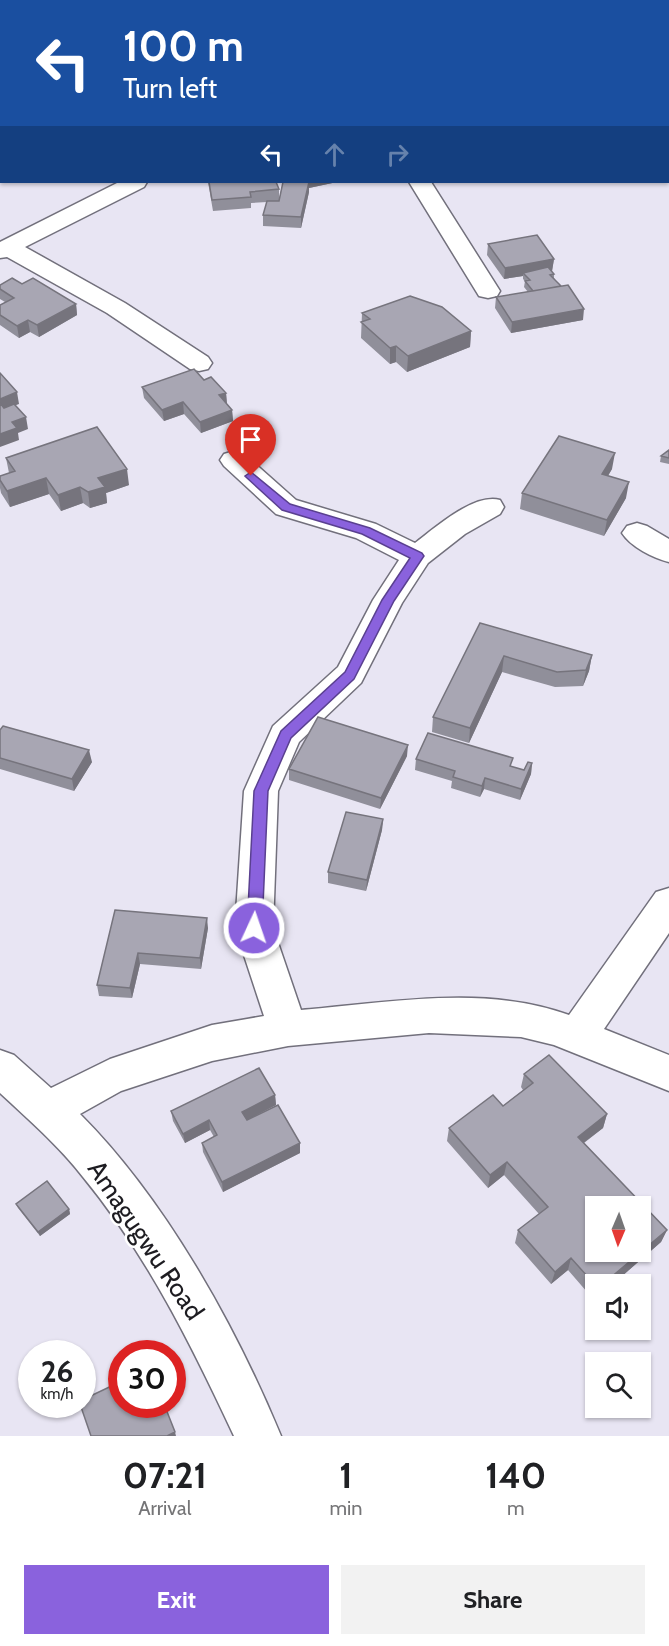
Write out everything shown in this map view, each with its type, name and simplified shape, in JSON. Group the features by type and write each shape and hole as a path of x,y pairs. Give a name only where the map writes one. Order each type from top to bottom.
{"street":[{"path":"4,249 134,183"},
{"path":"421,183 488,291"},
{"path":"4,249 98,297 199,363"},
{"path":"234,460 286,507 366,531 417,556"},
{"path":"288,1029 254,928 261,791 285,735 350,675 388,600 417,556 454,527 490,507"},
{"path":"637,533 669,552"},
{"path":"577,1036 669,903"},
{"path":"48,1110 110,1077 212,1043 288,1029 429,1016 485,1017 548,1026 669,1073"},
{"name":"Amagugwu Road","path":"0,1068 48,1110 98,1164 156,1246 219,1353 258,1436"}],"building":[{"path":"209,183 276,183 279,189 250,192 251,197 212,200"},
{"path":"283,183 309,183 301,217 263,215 267,201 279,201"},
{"path":"537,235 554,259 505,268 488,244"},
{"path":"548,267 554,274 550,275 561,286 533,291 525,281 530,280 523,273"},
{"path":"12,278 22,284 33,278 76,304 37,325 28,320 17,326 0,315 0,305 14,298 0,289 0,285"},
{"path":"568,285 584,309 512,322 496,297"},
{"path":"410,296 442,307 471,331 408,356 396,346 390,348 361,322 370,319 362,313"},
{"path":"194,369 204,380 211,377 226,393 219,395 232,410 200,422 183,402 162,410 142,387"},
{"path":"0,373 17,392 0,399"},
{"path":"0,403 4,408 14,404 26,417 12,422 17,428 0,434"},
{"path":"97,427 127,469 98,478 105,487 88,492 80,487 58,495 46,478 7,491 0,480 0,476 15,471 6,458"},
{"path":"559,436 615,453 602,474 629,482 607,520 522,493"},
{"path":"669,450 669,458 661,456"},
{"path":"480,623 592,655 586,670 557,672 504,656 470,728 433,717"},
{"path":"318,717 408,745 381,798 289,769"},
{"path":"3,726 89,750 72,779 0,758 0,730"},
{"path":"428,733 513,758 510,766 524,770 528,762 532,763 521,789 485,778 482,786 453,777 455,771 416,759"},
{"path":"346,812 383,819 367,880 328,872"},
{"path":"115,910 207,918 200,958 138,953 130,988 97,985"},
{"path":"549,1055 607,1114 578,1137 634,1196 585,1196 585,1262 629,1262 615,1274 585,1274 571,1258 555,1272 518,1230 548,1207 507,1162 490,1175 449,1128 493,1095 503,1106 533,1083 524,1074"},
{"path":"259,1068 275,1095 242,1112 247,1120 278,1105 300,1143 222,1182 202,1143 217,1135 209,1120 183,1134 171,1111"},
{"path":"47,1181 69,1209 38,1232 16,1204"},
{"path":"651,1213 667,1230 651,1244"},
{"path":"108,1388 108,1418 170,1418 175,1432 167,1436 91,1436 85,1418 96,1418 96,1393"}],"route":[{"path":"251,476 286,507 366,531 417,556 388,600 350,675 285,735 261,791 254,928"}]}
